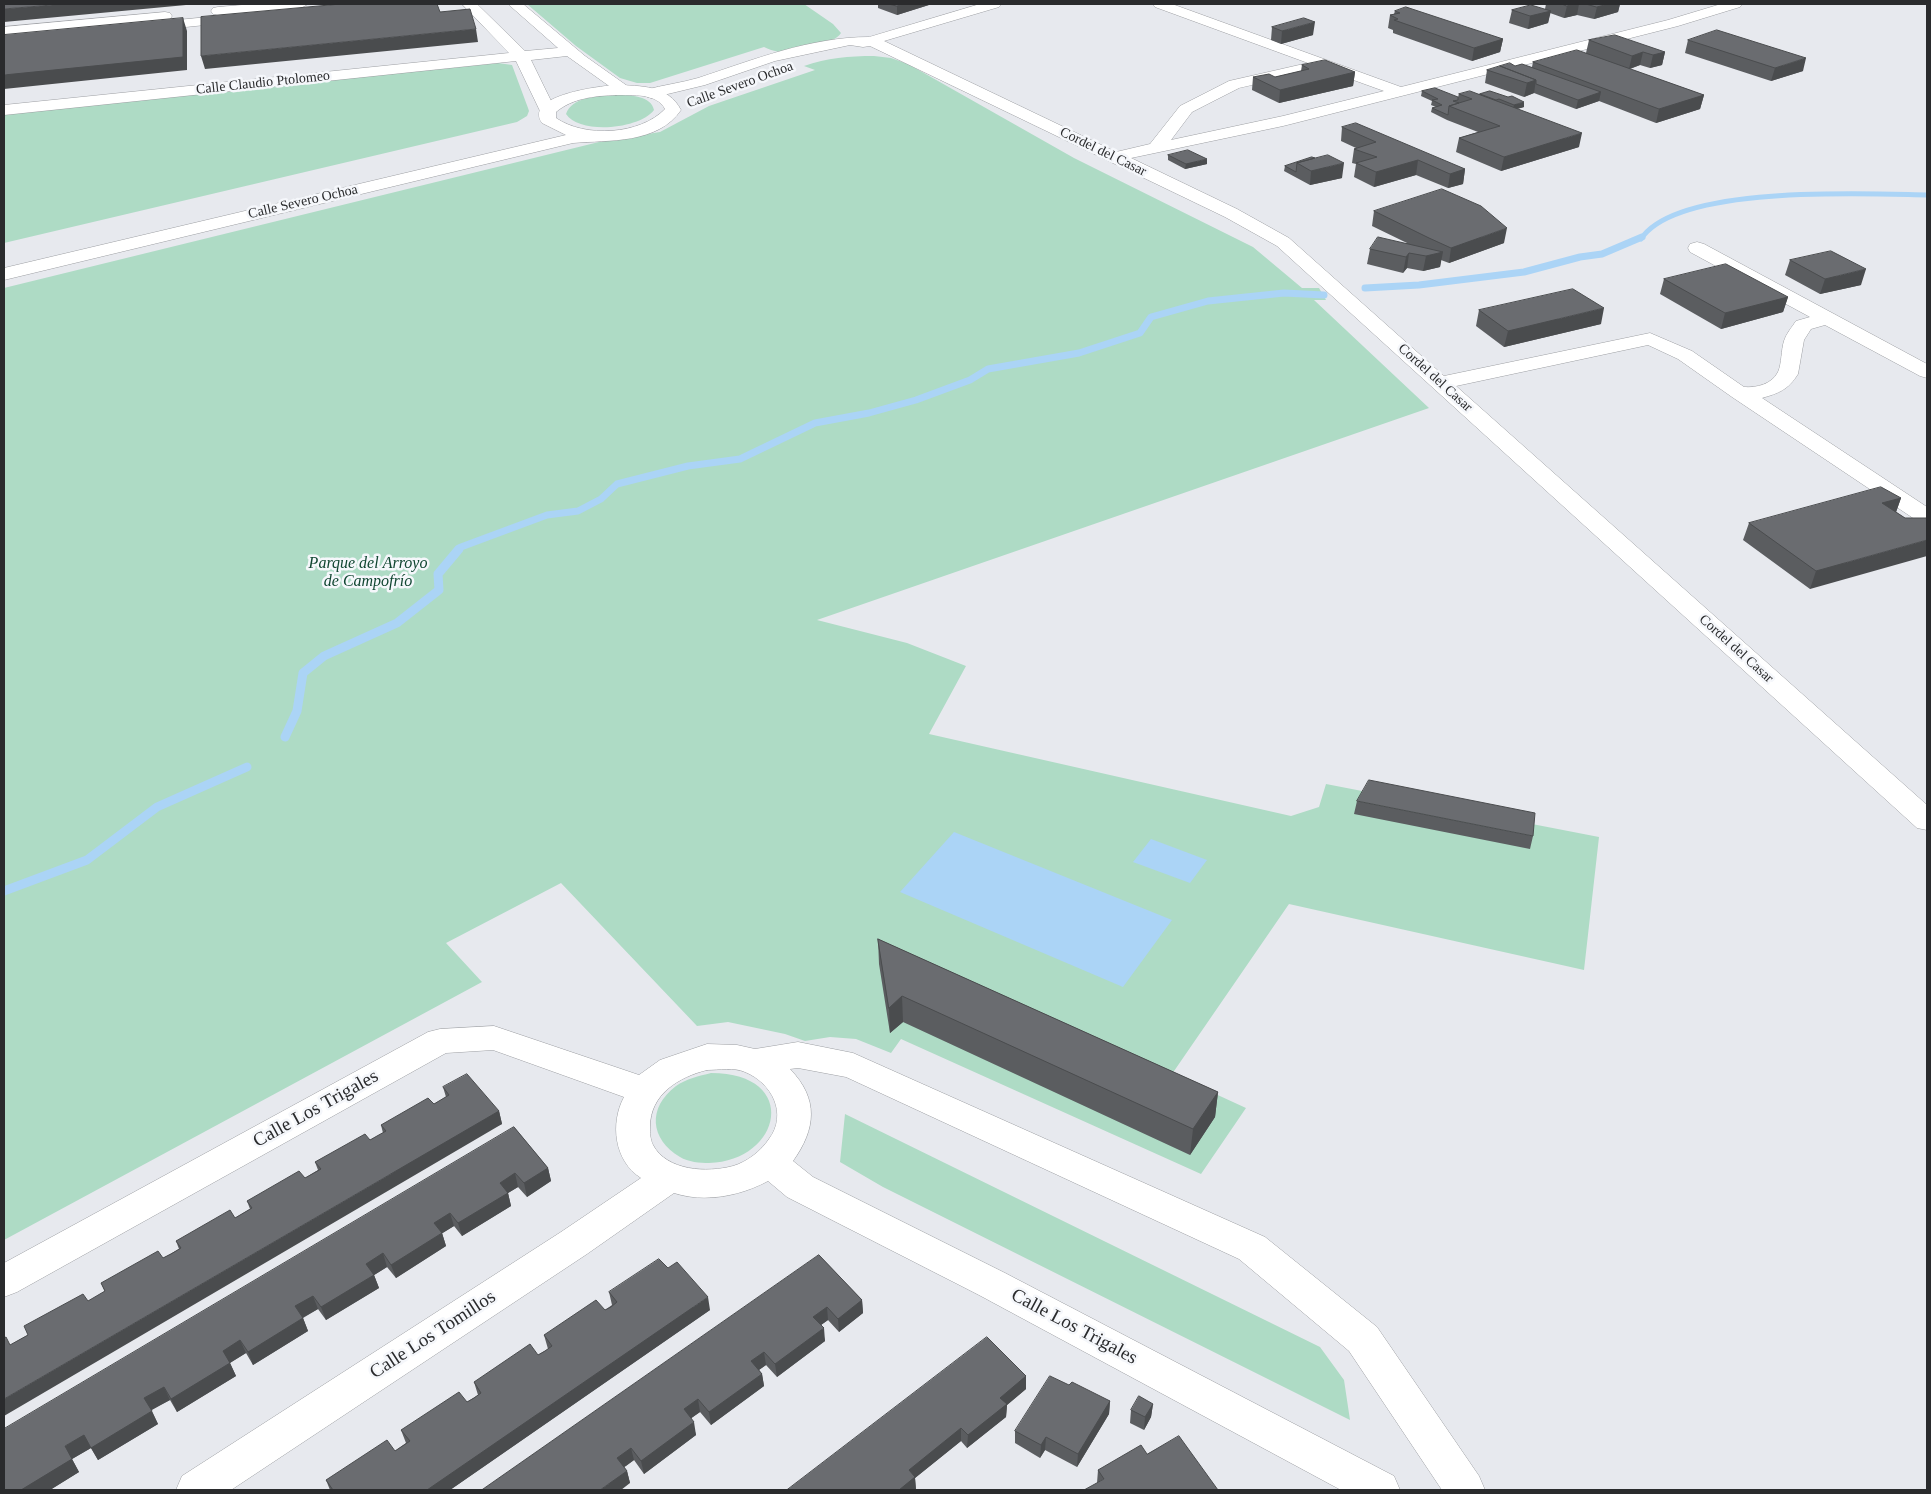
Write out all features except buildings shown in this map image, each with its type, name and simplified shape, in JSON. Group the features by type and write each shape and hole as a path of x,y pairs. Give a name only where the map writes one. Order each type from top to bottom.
{"street":[{"path":"4,31 301,4"},
{"path":"469,4 516,52 543,120 558,128 578,134 604,135 629,133 651,127 667,119 679,107 651,93 625,90 591,92 563,100 543,120"},
{"path":"514,4 565,46 625,90"},
{"path":"872,41 994,4"},
{"path":"1160,4 1399,91"},
{"path":"1114,157 1283,121 1673,23 1735,4"},
{"path":"4,40 316,11"},
{"name":"Calle Severo Ochoa","path":"651,93 700,82 771,57 850,40 872,41"},
{"name":"Cordel del Casar","path":"872,41 1231,213 1283,242 1927,821"},
{"name":"Calle Severo Ochoa","path":"775,72 824,53 872,41"},
{"path":"516,52 565,46"},
{"name":"Calle Severo Ochoa","path":"789,53 797,54 808,60 860,51 895,52"},
{"name":"Calle Claudio Ptolomeo","path":"4,99 516,52"},
{"name":"Calle Claudio Ptolomeo","path":"4,110 516,52"},
{"path":"1156,148 1186,109 1234,84 1324,64"},
{"name":"Calle Severo Ochoa","path":"706,96 748,81"},
{"name":"Calle Severo Ochoa","path":"4,274 520,150 573,138 604,135"},
{"name":"Calle Severo Ochoa","path":"4,258 511,136"},
{"path":"1696,248 1927,372"},
{"path":"1739,393 1754,394 1774,388 1788,374 1794,340 1803,325 1826,319"},
{"path":"1441,383 1650,339 1685,355 1739,393 1927,517"},
{"name":"Calle Los Trigales","path":"4,1281 440,1041 494,1038 645,1091"},
{"path":"754,1062 798,1055 853,1066 1252,1248 1363,1339 1465,1490"},
{"path":"707,1057 731,1057 754,1062 774,1072 788,1087 795,1106 794,1126 786,1145 770,1162 748,1176 721,1183 694,1184 668,1178 649,1165 636,1149 631,1129 634,1110 645,1091 662,1075 683,1064 707,1057"},
{"name":"Calle Los Trigales","path":"770,1162 800,1187 992,1284 1380,1490"},
{"name":"Calle Los Tomillos","path":"196,1490 574,1243 668,1178"}],"green space":[{"path":"527,4 804,4 833,24 841,33 830,41 813,47 779,52 764,47 650,83 637,83 620,78 576,46"},
{"name":"Parque del Arroyo de Campofrío","path":"874,56 891,58 908,64 1074,158 1253,247 1302,288 1319,288 1326,300 1314,300 1429,408 817,620 907,643 966,666 929,734 1291,816 1319,807 1326,784 1599,837 1584,970 1289,904 1172,1074 1246,1108 1201,1174 901,1039 891,1053 856,1039 830,1037 805,1041 785,1034 728,1022 697,1026 561,883 446,943 482,982 4,1240 4,288 599,142 660,132 709,106 815,70 804,66 838,58"},
{"path":"498,63 512,65 529,111 527,116 517,122 4,243 4,114"},
{"path":"612,95 643,98 652,105 654,110 636,122 610,127 584,125 573,121 566,114 574,104 586,98"},
{"path":"711,1073 740,1077 759,1087 769,1101 771,1117 765,1134 753,1148 734,1159 709,1163 690,1161 683,1159 670,1150 663,1141 656,1123 657,1113 660,1104 676,1086"},
{"path":"845,1114 1320,1347 1344,1380 1350,1420 883,1187 840,1162"}],"water":[{"path":"954,832 1172,920 1123,987 900,892"},
{"path":"1151,839 1207,860 1190,883 1133,862"}],"waterway":[{"path":"1641,239 1661,221 1692,209 1731,201 1819,194 1927,195"},
{"path":"1365,288 1419,285 1524,272 1580,257 1602,254 1642,237"},
{"path":"459,549 547,515 578,511 601,499 617,484 688,466 740,459 815,423 869,413 916,400 970,380 988,369 1079,353 1140,333 1151,317 1208,301 1284,293 1324,295"},
{"path":"285,737 297,711 303,673 324,656 397,623 439,590 438,574 459,549"},
{"path":"4,891 87,860 157,807 247,767"}]}
